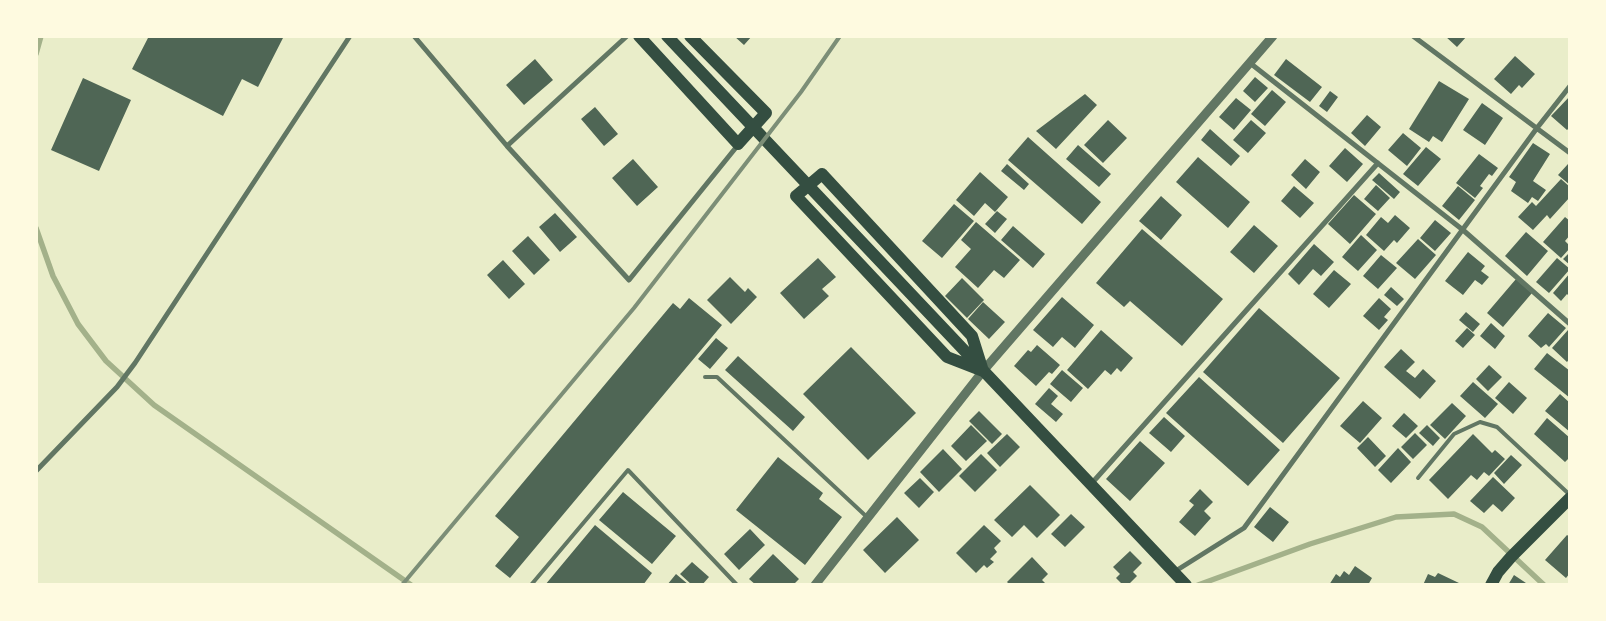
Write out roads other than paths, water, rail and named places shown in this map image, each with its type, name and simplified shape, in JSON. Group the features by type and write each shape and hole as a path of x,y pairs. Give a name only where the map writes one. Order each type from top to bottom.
{"main road":[{"path":"639,36 738,144 766,113 690,36"},
{"path":"667,36 1186,585"},
{"path":"822,174 972,336 983,371 947,357 796,196 822,174"},
{"path":"1490,585 1511,557 1570,497"}],"street":[{"path":"36,471 118,386 135,363 350,36"},
{"path":"414,36 507,146 628,280 738,144"},
{"path":"507,146 627,36"},
{"path":"815,585 983,371 1273,36"},
{"path":"1413,36 1570,153"},
{"path":"1250,63 1463,230 1570,324"},
{"path":"1174,572 1244,528 1537,128 1570,86"},
{"path":"1092,484 1378,163"}],"lane":[{"path":"705,377 717,377 868,518"},
{"path":"1418,478 1454,434 1480,422 1497,427 1570,497"},
{"path":"531,585 628,470 737,585"}],"waterway":[{"path":"36,54 41,36"},
{"path":"36,228 53,276 78,324 106,361 154,405 411,585"},
{"path":"1198,585 1310,544 1396,517 1454,514 1482,527 1544,585"}],"railway":[{"path":"402,585 634,308 801,92 840,36"}]}
